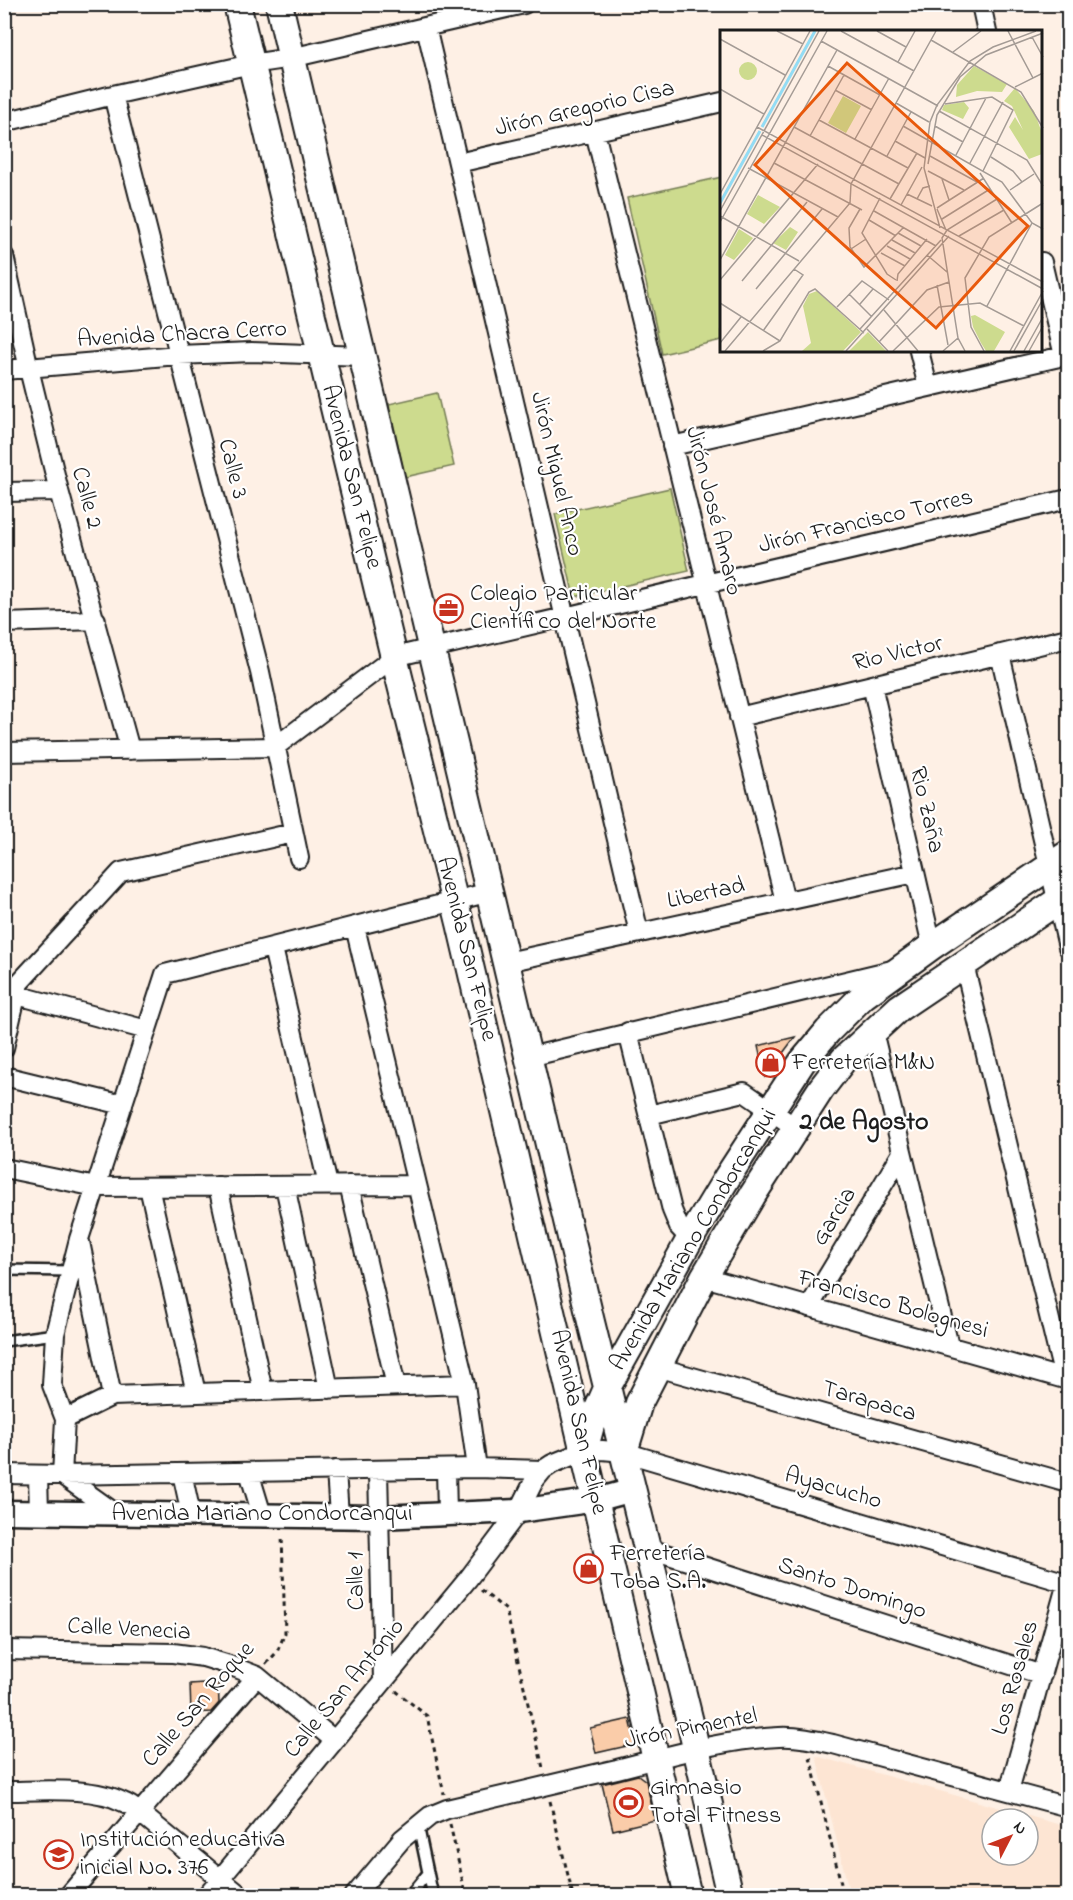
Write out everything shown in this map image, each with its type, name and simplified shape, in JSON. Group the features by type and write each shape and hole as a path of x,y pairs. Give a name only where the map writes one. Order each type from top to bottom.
{"main road":[{"name":"Avenida San Felipe","path":"237,4 454,900 688,1896"},
{"name":"Avenida San Felipe","path":"279,4 591,1322 730,1896"},
{"name":"Avenida Mariano Condorcanqui","path":"584,1451 591,1425 608,1386 690,1239 802,1062 828,1031 863,996 932,946 1059,861"},
{"name":"Avenida Mariano Condorcanqui","path":"624,1452 639,1403 704,1277 752,1196 821,1089 844,1059 899,1008 1063,898"}],"street":[{"path":"4,122 113,94 251,64 291,58 524,4"},
{"path":"981,4 987,30"},
{"name":"Jirón Miguel Anco","path":"426,27 639,933"},
{"name":"Calle 3","path":"113,94 260,672 298,858"},
{"name":"Jirón Gregorio Cisa","path":"458,163 720,102"},
{"name":"Jirón José Amaro","path":"595,132 785,901"},
{"name":"Calle 2","path":"4,256 59,491 130,750"},
{"path":"672,446 1066,355 1043,269"},
{"name":"Avenida Chacra Cerro","path":"4,370 178,355 252,352 362,356"},
{"path":"919,352 928,387"},
{"path":"4,492 59,491"},
{"name":"Jirón Francisco Torres","path":"394,657 1068,499"},
{"path":"4,623 96,620"},
{"name":"Rio Victor","path":"739,717 1068,638"},
{"path":"1000,654 1059,861 1068,947"},
{"path":"4,752 275,747 394,657"},
{"name":"Rio Zaña","path":"872,685 932,946"},
{"path":"4,1048 20,983 121,872 293,832"},
{"name":"Libertad","path":"507,962 915,873"},
{"path":"115,1513 62,1475 65,1419 52,1385 55,1334 79,1239 165,974 490,892"},
{"path":"355,927 465,1384 477,1468"},
{"path":"273,948 327,1185"},
{"path":"964,964 1066,1379"},
{"path":"529,1057 901,968"},
{"path":"17,995 147,1030"},
{"path":"873,1031 949,1346"},
{"path":"628,1032 672,1210 679,1227 690,1239"},
{"path":"4,1076 123,1105"},
{"path":"650,1115 744,1092 796,1128"},
{"name":"Garcia","path":"809,1307 902,1153"},
{"path":"4,1168 96,1187 417,1185"},
{"path":"349,1185 396,1386"},
{"path":"218,1186 263,1391"},
{"path":"285,1186 329,1389"},
{"path":"149,1187 196,1394"},
{"path":"79,1239 112,1396"},
{"name":"Francisco Bolognesi","path":"704,1277 1066,1379"},
{"name":"Tarapaca","path":"657,1367 1068,1483"},
{"path":"65,1419 112,1396 465,1384"},
{"path":"519,1511 534,1481 543,1470 584,1451"},
{"name":"Ayacucho","path":"584,1451 624,1452 1068,1581"},
{"name":"Avenida Mariano Condorcanqui","path":"4,1474 477,1468 543,1470"},
{"path":"446,1469 447,1514"},
{"path":"336,1470 339,1516"},
{"name":"Calle 1","path":"378,1470 383,1681"},
{"path":"249,1472 271,1515"},
{"path":"182,1473 191,1514"},
{"path":"38,1475 39,1512"},
{"name":"Avenida Mariano Condorcanqui","path":"4,1512 380,1517 519,1511 596,1500 633,1490"},
{"name":"Calle San Antonio","path":"206,1896 468,1579 519,1511"},
{"name":"Santo Domingo","path":"647,1548 1042,1676"},
{"name":"Los Rosales","path":"1009,1791 1068,1581"},
{"name":"Calle Venecia","path":"4,1650 172,1653 226,1664 257,1676 334,1740"},
{"name":"Calle San Roque","path":"69,1896 257,1676"},
{"name":"Jirón Pimentel","path":"354,1896 402,1839 430,1816 447,1809 696,1750 779,1737 805,1738 833,1743 1068,1807"},
{"path":"4,1791 84,1792 122,1801 139,1812 241,1896"}],"lane":[{"path":"4,1270 71,1271"},
{"path":"4,1341 55,1334"},
{"path":"418,1825 433,1896"},
{"path":"409,1896 428,1873"}],"path":[{"name":"Calle San Roque","path":"257,1676 277,1652 285,1633 271,1515"},
{"path":"468,1579 506,1610 573,1896"},
{"path":"383,1681 427,1716 466,1896"},
{"path":"805,1738 844,1896"}],"shaded area":[{"path":"816,1756 997,1807 980,1807 980,1867 1040,1867 1040,1819 1068,1827 1068,1895 850,1895"}],"green space":[{"path":"720,177 720,340 662,354 627,198"},
{"path":"437,393 454,466 405,477 389,404"},
{"path":"670,488 689,571 574,597 555,514"}],"building":[{"path":"795,1037 765,1077 758,1046"},
{"name":"Ferretería Toba S.A.","path":"594,1560 597,1573 582,1576 580,1563"},
{"path":"218,1682 219,1703 211,1712 191,1713 190,1684"},
{"path":"630,1719 636,1744 596,1753 590,1728"},
{"name":"Gimnasio Total Fitness","path":"638,1775 646,1781 655,1820 613,1830 602,1784"}],"place":[{"name":"Colegio Particular Científico del Norte","path":"449,608"},
{"name":"Ferretería M&N","path":"771,1063"},
{"name":"Ferretería Toba S.A.","path":"589,1568"},
{"name":"Gimnasio Total Fitness","path":"629,1802"},
{"name":"Institución educativa inicial No. 376","path":"59,1854"}],"district":[{"name":"2 de Agosto","path":"864,1123"}]}
